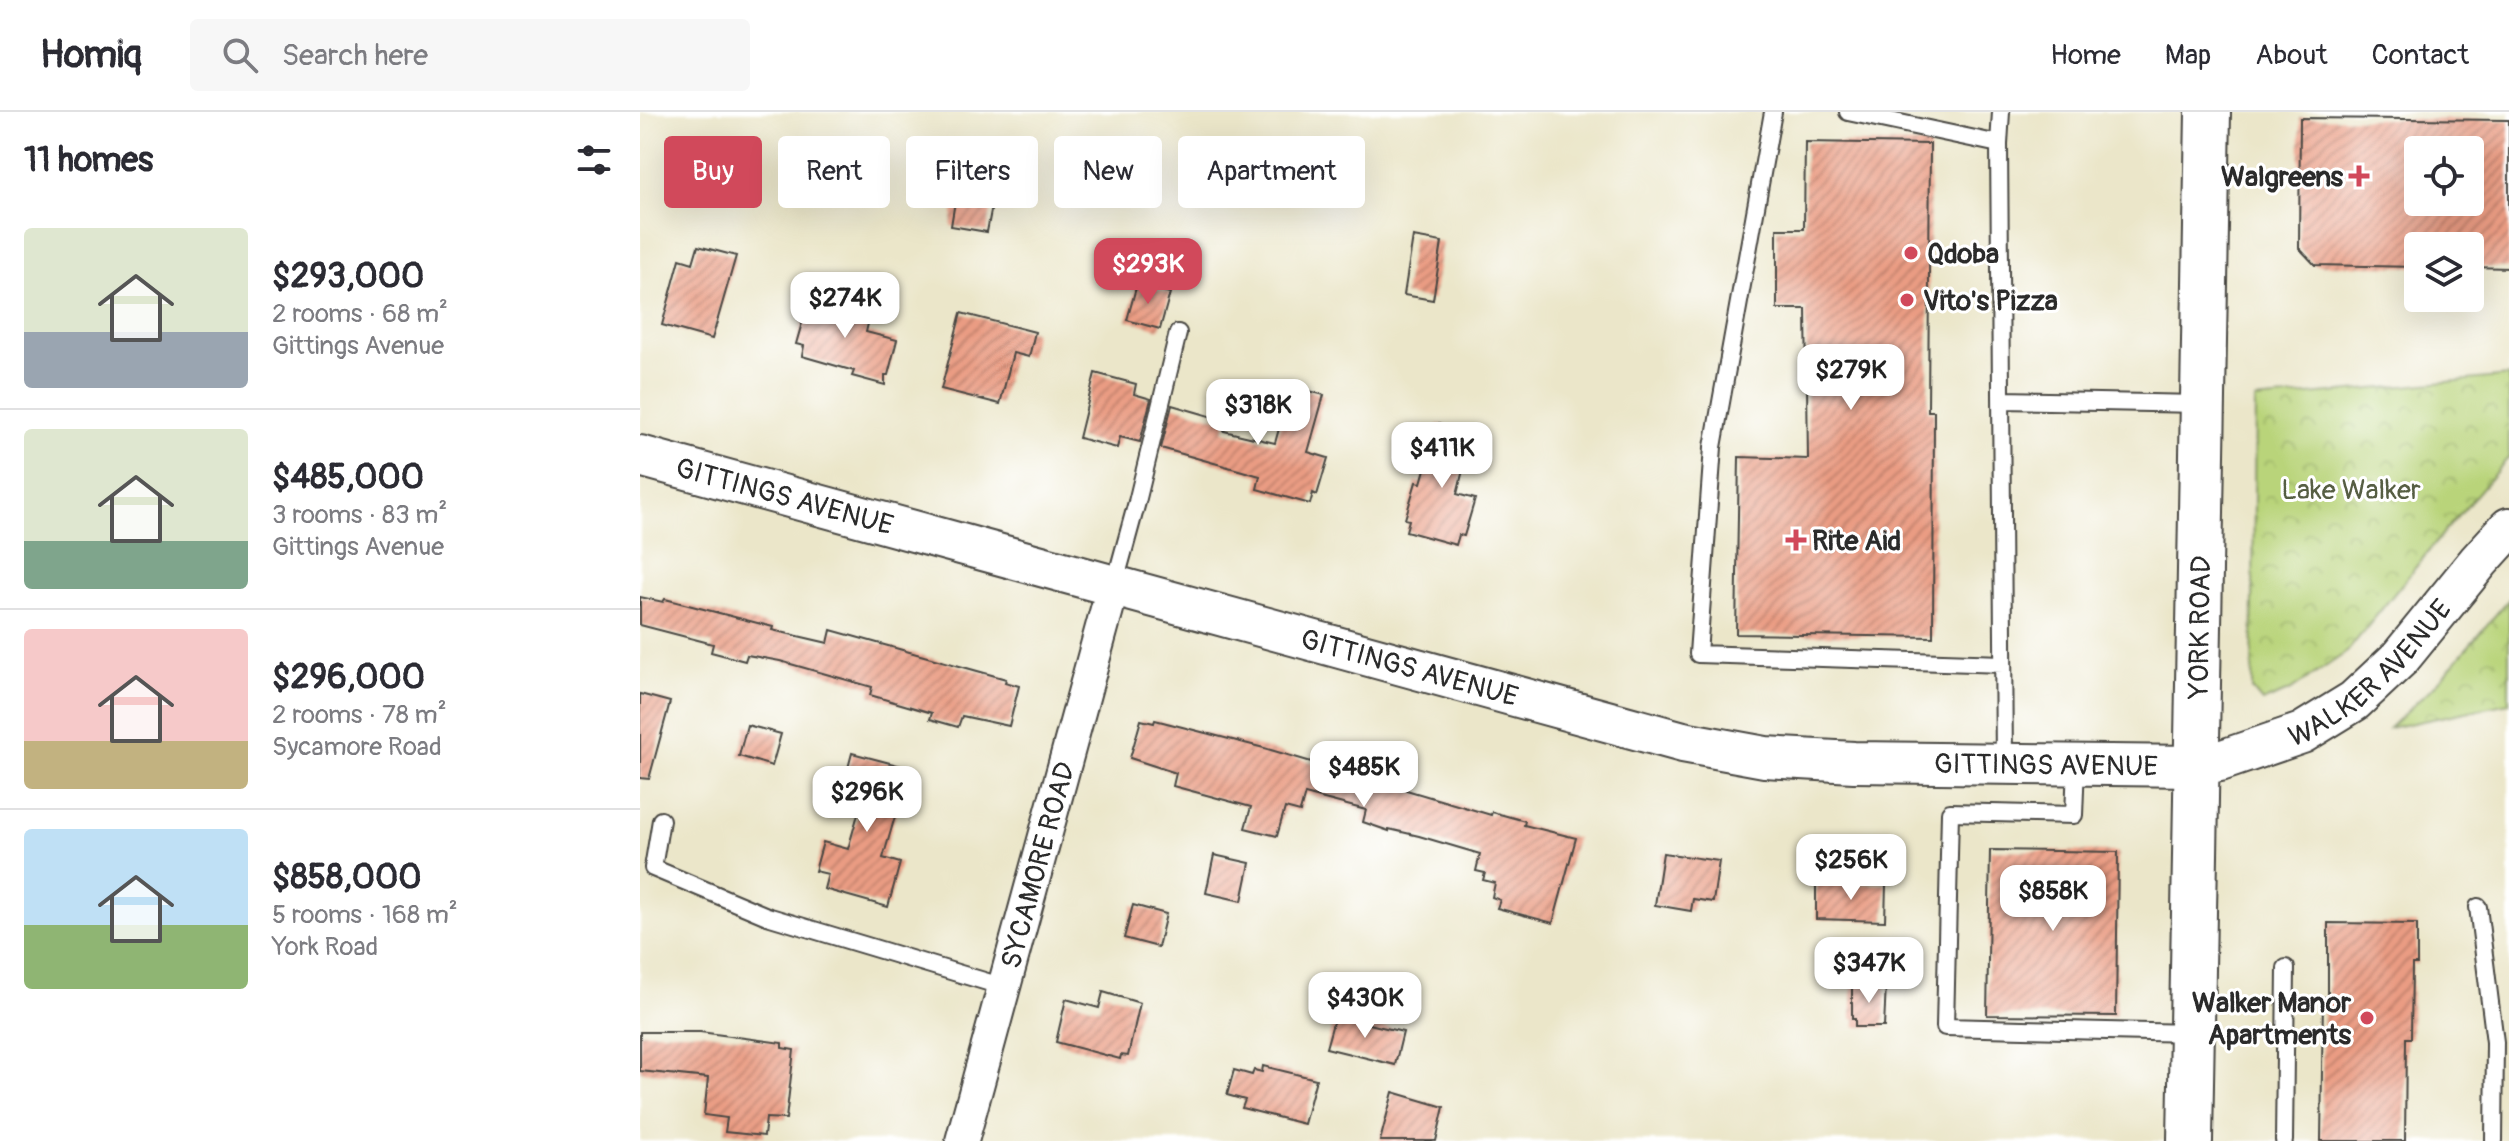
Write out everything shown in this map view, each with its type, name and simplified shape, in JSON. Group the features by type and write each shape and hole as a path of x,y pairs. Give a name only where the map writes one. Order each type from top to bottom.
{"main road":[{"name":"YORK ROAD","path":"2190,1141 2208,112"}],"street":[{"name":"GITTINGS AVENUE","path":"640,456 1683,742 1765,757 1854,762 2196,766"},
{"name":"WALKER AVENUE","path":"2196,766 2276,744 2302,733 2354,701 2400,658 2509,528"},
{"name":"SYCAMORE ROAD","path":"965,1140 1113,587"}],"lane":[{"path":"1773,112 1713,447 1698,654 2003,664"},
{"path":"1848,112 1999,144"},
{"path":"2001,112 2004,764"},
{"path":"1113,587 1178,333"},
{"path":"2002,400 2201,404"},
{"path":"2076,765 2074,815 1950,812 1945,1027 2192,1033"},
{"path":"661,820 653,868 767,916 1004,987"},
{"path":"2478,907 2495,1042 2494,1141"},
{"path":"2284,1141 2286,968"}],"green space":[{"name":"Lake Walker","path":"2509,376 2509,457 2347,652 2291,690 2262,702 2252,690 2255,400"},
{"path":"2509,599 2509,703 2389,728 2437,683"}],"building":[{"name":"Walgreens","path":"2300,118 2509,120 2509,268 2484,267 2484,232 2404,232 2404,267 2315,265 2299,248"},
{"path":"1805,142 1930,144 1928,411 1934,411 1933,637 1736,634 1739,457 1808,459 1806,309 1777,309 1777,229 1804,229"},
{"path":"954,208 992,208 987,232 951,226"},
{"path":"1413,237 1442,242 1433,300 1404,295"},
{"path":"698,246 736,256 712,339 662,325 680,259 693,263"},
{"path":"1137,284 1170,293 1160,329 1127,320"},
{"path":"810,295 871,311 866,332 897,340 888,375 885,375 885,385 852,376 854,371 802,356 804,346 796,344"},
{"path":"961,313 1035,332 1029,357 1013,353 1000,404 941,389"},
{"path":"1095,373 1136,384 1134,394 1151,399 1140,442 1120,437 1117,448 1079,438"},
{"path":"1291,386 1324,395 1308,452 1328,458 1317,495 1313,493 1310,504 1257,489 1260,476 1161,448 1172,405 1227,421 1224,431 1275,443"},
{"path":"1438,424 1472,434 1457,494 1475,499 1464,536 1459,535 1456,545 1406,531 1409,520 1405,519 1416,482 1421,483"},
{"path":"640,597 663,602 665,599 828,643 831,630 1006,679 1005,682 1019,686 1009,726 962,716 958,727 930,719 932,713 870,695 872,687 780,661 747,655 745,661 711,652 713,644 640,625"},
{"path":"640,694 670,702 649,779 640,778"},
{"path":"1141,720 1154,723 1155,720 1264,748 1576,838 1553,923 1497,908 1500,900 1492,897 1495,883 1483,880 1485,873 1476,871 1480,854 1363,822 1366,810 1305,794 1300,812 1285,808 1277,836 1245,828 1251,807 1173,786 1176,773 1130,758"},
{"path":"747,725 781,734 772,766 739,756"},
{"path":"852,753 909,768 883,858 900,863 888,907 824,889 828,874 815,871 823,842 848,849 864,793 843,787"},
{"path":"1990,850 2118,852 2116,1016 1987,1015"},
{"path":"1663,853 1719,861 1713,902 1693,899 1691,911 1655,905"},
{"path":"1214,855 1250,863 1242,901 1206,893"},
{"path":"1816,884 1886,884 1885,921 1816,919"},
{"path":"1133,905 1166,914 1158,947 1124,938"},
{"name":"Walker Manor Apartments","path":"2328,923 2417,924 2417,964 2412,964 2411,1038 2406,1038 2405,1141 2321,1141 2323,997 2328,997"},
{"path":"1852,984 1886,984 1884,1027 1855,1027 1855,1019 1852,1019"},
{"path":"1103,992 1140,1003 1128,1056 1121,1055 1120,1059 1056,1042 1066,999 1099,1008"},
{"path":"1335,1016 1403,1032 1395,1065 1326,1048"},
{"path":"640,1032 700,1032 782,1043 782,1048 794,1050 786,1119 766,1118 764,1136 725,1132 727,1118 704,1115 708,1078 640,1071"},
{"path":"1263,1066 1316,1079 1304,1124 1242,1108 1245,1100 1227,1095 1234,1070 1252,1075 1254,1070 1262,1072"},
{"path":"1393,1092 1444,1107 1436,1141 1380,1141"}],"place":[{"name":"Walgreens","path":"2359,176"},
{"name":"Qdoba","path":"1911,253"},
{"name":"Vito's Pizza","path":"1907,300"},
{"name":"Rite Aid","path":"1796,540"},
{"name":"Walker Manor Apartments","path":"2367,1018"}]}
